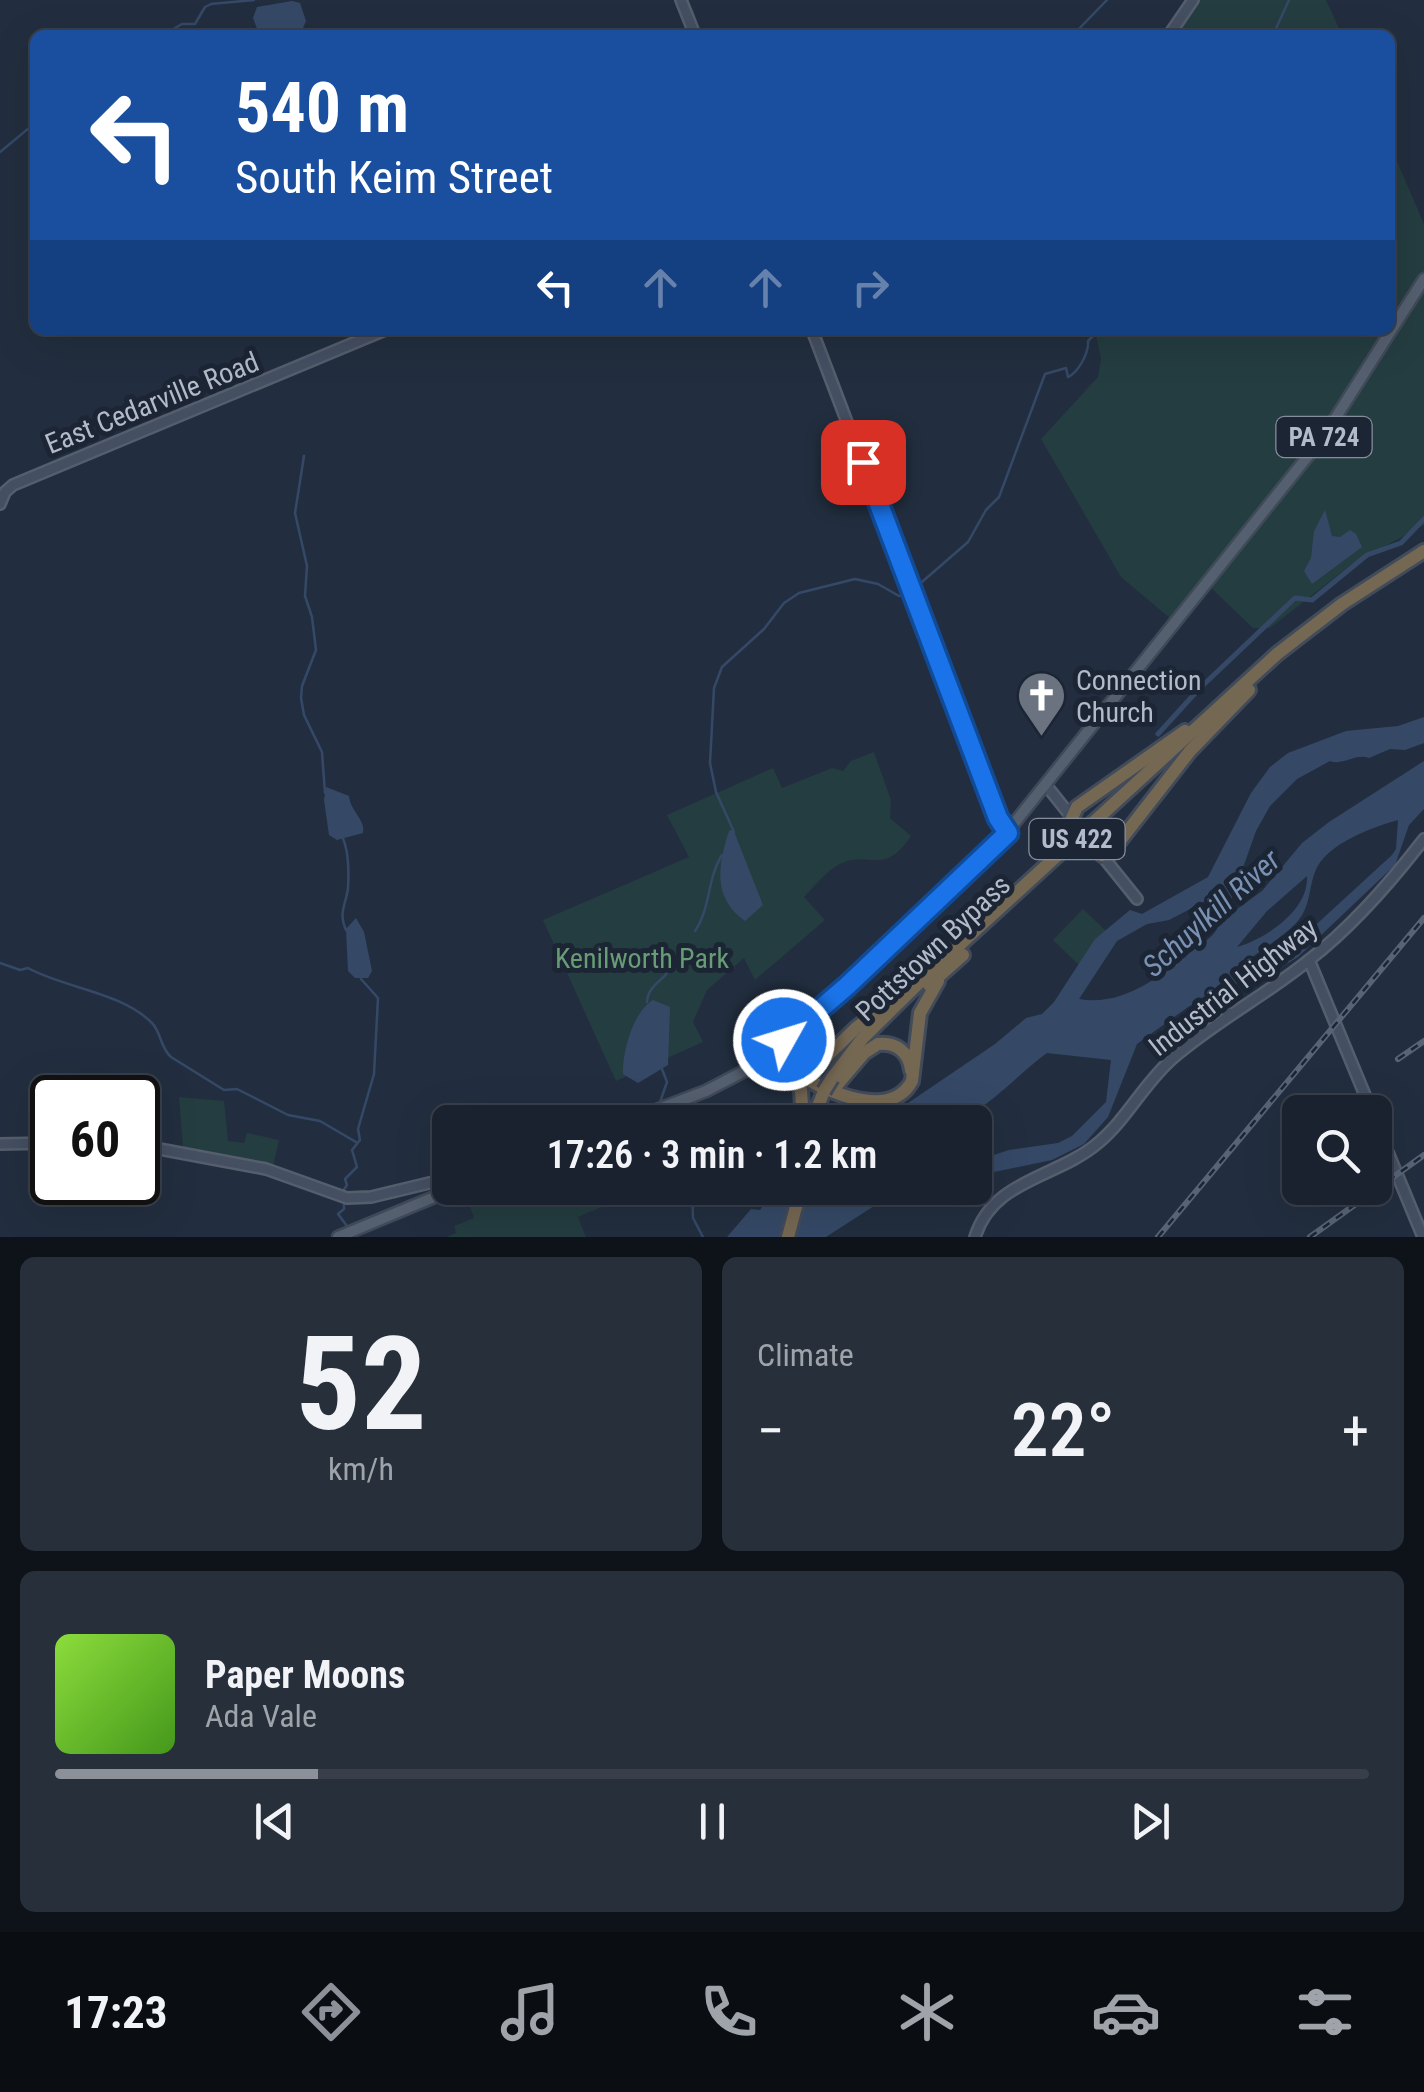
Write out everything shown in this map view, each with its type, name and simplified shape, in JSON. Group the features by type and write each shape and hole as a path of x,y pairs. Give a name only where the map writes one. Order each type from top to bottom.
{"highway":[{"name":"Pottstown Bypass","path":"822,1105 862,1039 1223,703 1322,618 1424,551"},
{"name":"Pottstown Bypass","path":"826,1105 831,1088 898,1011 1299,644 1424,560"},
{"path":"1112,868 1107,853 1190,751 1254,686"},
{"path":"1061,804 1076,818 1223,703"},
{"path":"789,1064 859,1101 883,1102 901,1096 914,1078 921,1010 945,971"},
{"path":"789,1064 811,1067 820,1063 870,1017 929,974"},
{"path":"784,1040 780,1050 802,1090 802,1105"},
{"path":"766,1054 789,1064 846,1093 874,1099 902,1090 910,1079 910,1064 898,1047 878,1044 864,1054 831,1088"},
{"path":"780,1237 789,1205"},
{"path":"788,1237 791,1205"}],"main road":[{"name":"PA 724","path":"1395,325 1424,279"},
{"name":"PA 724","path":"670,1105 745,1072 847,986 1008,833 1331,427 1389,335"},
{"path":"338,1237 432,1198"}],"street":[{"path":"681,0 693,30"},
{"path":"1173,30 1193,0"},
{"name":"East Cedarville Road","path":"0,504 4,492 13,484 373,335"},
{"path":"814,335 998,818 1008,833"},
{"path":"1046,786 1061,804"},
{"path":"1076,818 1092,843 1107,853"},
{"name":"Industrial Highway","path":"975,1237 999,1198 1088,1152 1110,1132 1157,1074 1229,1014 1310,960 1377,897 1424,839"},
{"path":"1112,868 1137,899"},
{"path":"1310,960 1365,1095"},
{"path":"1217,1000 1229,1014"},
{"path":"0,1144 30,1143"},
{"path":"160,1148 266,1168 348,1198 364,1198 432,1182"},
{"path":"1392,1162 1423,1237"}],"green space":[{"path":"1200,0 1326,0 1340,30 1179,30"},
{"path":"1395,157 1424,224 1424,525 1352,564 1270,628 1253,628 1203,580 1171,619 1121,577 1041,439 1098,377 1101,359 1096,335 1395,335"},
{"name":"Kenilworth Park","path":"874,752 891,800 890,818 911,836 901,849 884,859 850,860 830,870 804,897 825,920 755,980 744,958 707,990 693,1022 703,1042 616,1081 543,920 689,857 667,815 773,768 782,788 832,768 843,771 851,761"},
{"path":"1083,909 1106,931 1081,967 1053,940"},
{"path":"179,1097 224,1101 228,1141 244,1143 247,1133 279,1140 273,1167 183,1148"},
{"path":"470,1205 607,1205 578,1217 586,1237 447,1237 456,1233 454,1226 474,1218"}],"water":[{"path":"300,3 306,21 298,30 258,30 253,18 257,7"},
{"path":"1325,510 1332,536 1340,537 1350,530 1362,547 1312,584 1304,571 1311,558 1314,531"},
{"path":"1424,717 1424,743 1405,750 1390,749 1369,758 1330,761 1297,779 1270,806 1256,831 1228,910 1236,910 1262,891 1302,843 1329,822 1424,761 1424,809 1409,825 1395,865 1298,957 1270,974 1219,989 1137,1044 1108,1117 1084,1144 1052,1160 992,1172 992,1156 1058,1143 1072,1136 1106,1102 1111,1060 1047,1053 985,1105 905,1105 995,1044 1026,1018 1042,1014 1095,939 1130,910 1142,914 1208,877 1251,793 1270,767 1288,753 1346,731 1398,726","holes":["1398,820 1396,849 1284,954 1266,966 1238,970 1302,916 1320,862 1339,845","1307,876 1306,888 1294,911 1273,930 1237,947 1267,911","1217,895 1220,918 1215,932 1168,970 1126,994 1079,999 1117,941"]},
{"path":"326,787 349,796 363,833 337,840 329,835"},
{"path":"733,829 763,905 745,921 727,902 720,880 725,844"},
{"path":"356,918 364,932 372,971 368,978 355,978 348,971 346,929"},
{"path":"653,1000 670,1007 668,1065 638,1083 623,1074 624,1055 634,1023"},
{"path":"763,1205 876,1205 826,1237 727,1237 751,1209 760,1210"}],"waterway":[{"path":"172,30 182,24 195,24 211,4 254,0"},
{"path":"1078,30 1107,0"},
{"path":"1275,30 1289,0"},
{"path":"0,152 30,127"},
{"path":"915,588 968,542 986,510 999,497 1045,374 1066,368 1068,377 1076,371 1094,335"},
{"path":"304,456 295,513 307,566 305,596 316,650 301,698 304,715 322,752 325,793"},
{"path":"1158,734 1199,689 1295,598 1312,600 1367,555 1401,543 1424,519"},
{"path":"734,832 716,792 710,763 714,688 722,667 764,629 784,603 799,593 855,579 878,584 899,596 909,594"},
{"path":"342,836 348,868 343,913 346,930"},
{"path":"695,931 722,855"},
{"path":"647,1002 651,990 673,962"},
{"path":"0,963 20,970 28,968 125,1004 152,1023 171,1057 224,1090 237,1089 288,1115 320,1121 356,1142"},
{"path":"343,1191 345,1179 357,1167 352,1150 360,1140 358,1129 374,1074 378,998 361,979"},
{"path":"659,1105 667,1082 662,1069"},
{"path":"344,1202 344,1209 338,1214 347,1226"},
{"path":"693,1205 693,1218 703,1237"}],"railway":[{"path":"1158,1237 1424,918"},
{"path":"1398,1059 1424,1041"},
{"path":"1310,1237 1424,1155"}],"place":[{"name":"Connection Church","path":"1041,738"}],"route":[{"path":"784,1040 847,986 1008,833 998,818 863,462"}],"water label":[{"name":"Schuylkill River","path":"1211,913"}]}
